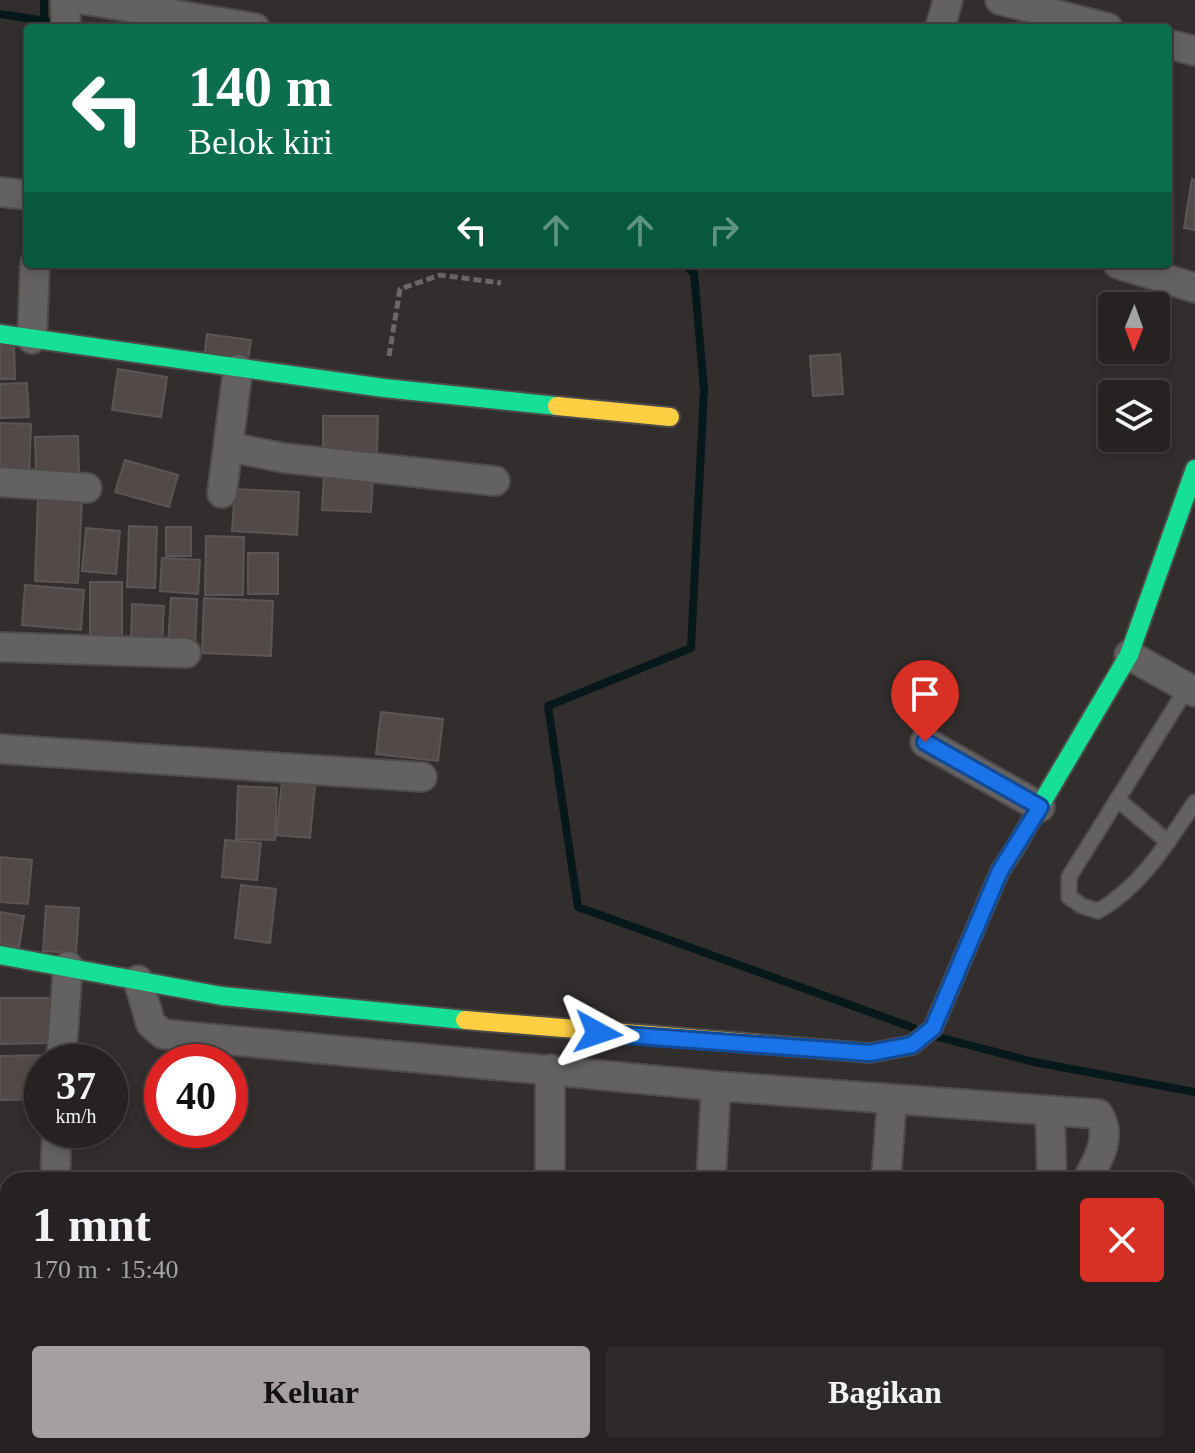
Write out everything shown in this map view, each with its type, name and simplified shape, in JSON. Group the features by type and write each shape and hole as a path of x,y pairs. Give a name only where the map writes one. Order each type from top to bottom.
{"street":[{"path":"941,24 948,0"},
{"path":"1000,0 1093,24"},
{"path":"70,9 216,24"},
{"path":"1172,45 1195,51"},
{"path":"0,192 24,195"},
{"path":"32,339 35,268"},
{"path":"1131,268 1195,288"},
{"path":"0,334 384,388 670,417"},
{"path":"222,493 238,369"},
{"path":"229,447 284,458 495,481"},
{"path":"0,955 222,996 629,1036 870,1053 912,1045 933,1028 1000,871 1129,655 1195,469"},
{"path":"0,482 87,488"},
{"path":"0,647 186,653"},
{"path":"1129,655 1191,690"},
{"path":"925,742 1040,807"},
{"path":"0,749 422,777"},
{"path":"62,1044 68,966"},
{"path":"138,980 151,1024 163,1034 716,1086 1050,1114 1098,1114 1103,1122 1102,1152 1091,1172"},
{"path":"550,1069 550,1172"},
{"path":"711,1172 716,1086"},
{"path":"887,1172 892,1099"},
{"path":"1050,1114 1052,1172"},
{"path":"55,1172 56,1148"}],"lane":[{"path":"1191,690 1117,799 1069,877 1069,897 1082,906 1098,911 1121,897 1168,842 1195,802"},
{"path":"1117,799 1168,842"}],"path":[{"path":"384,388 400,289 440,275 501,283"}],"building":[{"path":"1192,179 1195,180 1195,230 1184,228"},
{"path":"207,334 251,340 247,366 204,360"},
{"path":"0,345 14,345 15,379 0,379"},
{"path":"840,354 843,394 813,396 810,356"},
{"path":"118,369 167,377 161,417 112,410"},
{"path":"27,383 29,417 0,418 0,384"},
{"path":"323,416 378,416 377,454 323,453"},
{"path":"0,423 31,424 29,479 0,478"},
{"path":"78,436 79,472 36,473 35,437"},
{"path":"125,460 178,475 169,507 115,492"},
{"path":"324,474 373,476 371,512 322,510"},
{"path":"235,489 299,492 297,535 232,531"},
{"path":"38,497 82,499 78,583 35,581"},
{"path":"129,526 157,527 155,588 127,587"},
{"path":"166,527 191,527 191,556 166,556"},
{"path":"86,528 120,531 116,574 82,571"},
{"path":"206,536 244,537 243,595 205,595"},
{"path":"248,553 278,553 278,594 248,594"},
{"path":"162,558 200,560 198,594 160,591"},
{"path":"90,582 122,582 122,643 90,643"},
{"path":"25,585 84,590 81,630 22,625"},
{"path":"171,598 197,599 195,648 168,646"},
{"path":"204,598 273,601 271,656 202,653"},
{"path":"132,604 164,606 162,645 131,644"},
{"path":"381,712 443,719 438,761 376,754"},
{"path":"283,773 316,776 310,838 276,835"},
{"path":"238,786 277,788 275,840 236,839"},
{"path":"225,840 261,843 257,880 222,877"},
{"path":"0,857 32,860 28,904 0,902"},
{"path":"241,885 276,889 270,943 235,938"},
{"path":"46,906 79,908 76,953 43,951"},
{"path":"0,912 24,916 19,947 0,944"},
{"path":"0,998 53,998 53,1043 0,1044"},
{"path":"0,1056 24,1056 24,1099 0,1100"}],"waterway":[{"path":"44,0 44,21"},
{"path":"0,14 65,24"},
{"path":"688,268 694,273 704,390 691,648 548,706 578,907 914,1028"},
{"path":"938,1037 1034,1062 1195,1092"}],"traffic: fast":[{"path":"0,334 384,388 557,406"},
{"path":"1015,848 1129,655 1195,469"},
{"path":"0,955 222,996 465,1020"}],"traffic: slow":[{"path":"557,406 670,417"},
{"path":"465,1020 870,1053 912,1045 933,1028 1000,871 1015,848"}],"route":[{"path":"598,1033 870,1053 912,1045 933,1028 1000,871 1040,807 925,742"}]}
